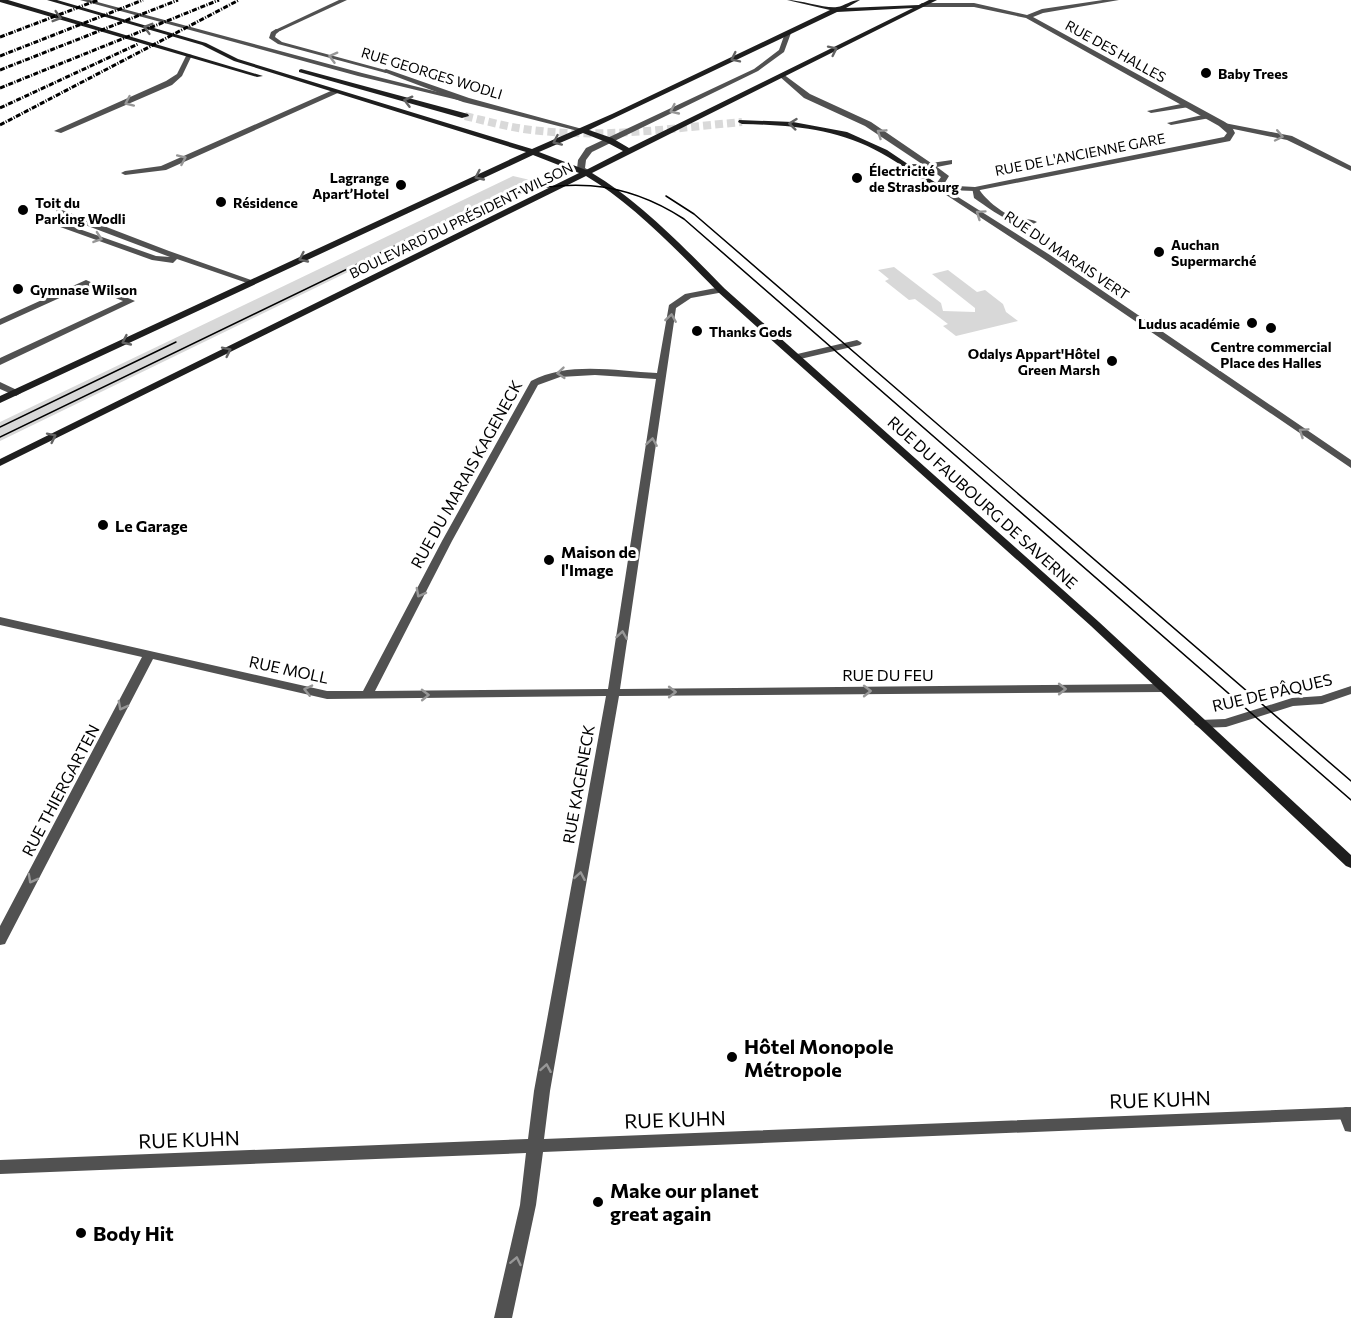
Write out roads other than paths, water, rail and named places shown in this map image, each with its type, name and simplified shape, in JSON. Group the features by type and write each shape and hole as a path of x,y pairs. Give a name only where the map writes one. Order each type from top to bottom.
{"main road":[{"path":"1,0 296,86 336,92"},
{"path":"50,0 204,44 236,60 533,152 587,173"},
{"path":"790,0 837,10 922,5"},
{"name":"BOULEVARD DU PRÉSIDENT WILSON","path":"0,400 857,0"},
{"name":"BOULEVARD DU PRÉSIDENT WILSON","path":"0,463 934,0"},
{"name":"RUE GEORGES WODLI","path":"204,44 465,116"},
{"path":"742,122 814,126 842,133 877,147 938,187"},
{"name":"RUE GEORGES WODLI","path":"582,130 609,140 628,151"},
{"name":"RUE DU FAUBOURG DE SAVERNE","path":"587,173 611,187 690,258 721,290 1163,688 1351,863"}],"street":[{"path":"83,0 360,75 466,100"},
{"name":"RUE GEORGES WODLI","path":"344,0 278,30 273,33 272,38 280,43 386,71 466,100 582,130"},
{"path":"1028,17 1042,11 1116,0"},
{"name":"RUE DES HALLES","path":"922,5 974,5 1028,17 1222,124 1289,138 1351,170"},
{"path":"587,173 581,169 582,160 589,150 756,70 782,51 788,33"},
{"path":"58,131 169,83 180,75 189,56"},
{"path":"780,75 807,96 868,124 945,176 938,187"},
{"path":"125,173 163,168 336,92"},
{"path":"1151,111 1186,105"},
{"path":"1171,123 1207,116"},
{"name":"RUE DE L'ANCIENNE GARE","path":"938,187 975,189 1227,139 1232,135 1231,131 1222,124"},
{"path":"905,166 930,166 949,162"},
{"name":"RUE DU MARAIS VERT","path":"938,187 1005,228 1351,465"},
{"path":"964,202 975,189"},
{"path":"975,189 976,195 1010,219 1033,222"},
{"path":"990,205 1010,207"},
{"path":"69,208 174,248 195,263"},
{"path":"59,212 195,263 253,282"},
{"path":"42,219 155,258 195,263"},
{"path":"1005,228 1010,219"},
{"path":"0,322 86,283 131,301 0,362"},
{"name":"RUE KAGENECK","path":"503,1318 528,1205 542,1091 613,693 672,307 677,301 689,296 721,290"},
{"path":"796,357 857,343"},
{"name":"RUE DU MARAIS KAGENECK","path":"366,696 447,541 534,383 542,377 565,372 662,376"},
{"path":"0,385 16,393"},
{"name":"RUE MOLL","path":"0,621 327,695 613,693"},
{"name":"RUE THIERGARTEN","path":"0,940 150,654"},
{"name":"RUE DU FEU","path":"613,693 1163,688"},
{"name":"RUE DE PÂQUES","path":"1200,724 1226,723 1292,702 1322,700 1351,690"},
{"name":"RUE KUHN","path":"0,1167 1349,1117"}],"tunnel":[{"path":"465,116 522,129 566,133 642,131 742,122"}],"tram line":[{"path":"0,437 492,199 518,192 567,185 614,189 661,206 684,219 1351,800"},
{"path":"666,196 694,214 1351,781"},
{"path":"0,427 176,342"}],"railway":[{"path":"0,37 98,0"},
{"path":"0,56 143,0"},
{"path":"0,70 178,0"},
{"path":"0,88 219,0"},
{"path":"0,125 239,0"},
{"path":"0,108 138,44"}],"place":[{"name":"Baby Trees","path":"1206,73"},
{"name":"Électricité de Strasbourg","path":"857,178"},
{"name":"Lagrange Apart’Hotel","path":"401,185"},
{"name":"Résidence","path":"221,202"},
{"name":"Toit du Parking Wodli","path":"23,210"},
{"name":"Auchan Supermarché","path":"1159,252"},
{"name":"Gymnase Wilson","path":"18,289"},
{"name":"Ludus académie","path":"1252,323"},
{"name":"Centre commercial Place des Halles","path":"1271,328"},
{"name":"Thanks Gods","path":"697,331"},
{"name":"Odalys Appart'Hôtel Green Marsh","path":"1112,361"},
{"name":"Le Garage","path":"103,525"},
{"name":"Maison de l'Image","path":"549,560"},
{"name":"Hôtel Monopole Métropole","path":"732,1057"},
{"name":"Make our planet great again","path":"598,1202"},
{"name":"Body Hit","path":"81,1233"}]}
